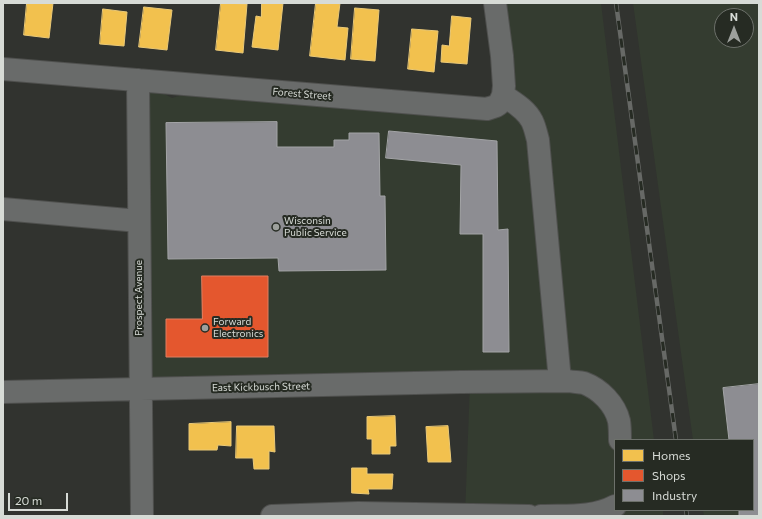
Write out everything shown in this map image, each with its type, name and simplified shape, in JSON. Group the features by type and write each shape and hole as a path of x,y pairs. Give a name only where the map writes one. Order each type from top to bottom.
{"street":[{"path":"495,3 504,75 503,95 529,116 535,128 538,140 560,381"},
{"name":"Forest Street","path":"3,69 487,109 499,104 503,95"},
{"name":"Prospect Avenue","path":"138,80 142,516"},
{"path":"3,209 139,221"},
{"name":"East Kickbusch Street","path":"3,392 568,381 584,383 597,390 604,396 612,405 618,420 620,439"},
{"path":"542,516 583,515 598,513 614,506"},
{"path":"272,516 358,514 529,516"}],"shaded area":[{"path":"495,3 601,3 654,439 614,439 614,511 663,511 663,516 465,515 470,383 140,389 138,80 172,98 211,86 496,106"},
{"path":"633,3 759,3 759,516 704,516 703,511 754,511 754,439 693,439"}],"building: Homes":[{"path":"27,3 53,3 49,38 24,35"},
{"path":"221,3 247,4 243,53 216,50"},
{"path":"262,3 283,3 278,50 252,47 256,16 261,17"},
{"path":"316,3 340,3 337,27 348,28 345,60 310,56"},
{"path":"144,7 172,10 167,50 139,47"},
{"path":"355,8 379,10 375,61 351,59"},
{"path":"103,9 127,12 124,46 100,44"},
{"path":"452,16 471,18 467,64 441,62 442,45 449,46"},
{"path":"412,29 438,31 434,72 408,69"},
{"path":"395,416 396,446 390,446 390,454 372,454 372,439 367,439 367,417"},
{"path":"231,422 231,446 218,445 217,450 189,450 189,424"},
{"path":"237,426 274,426 275,452 269,451 269,469 254,469 253,458 236,458"},
{"path":"448,426 451,462 428,462 426,427"},
{"path":"352,468 367,468 367,474 393,474 392,489 368,489 369,494 352,493"}],"building: Shops":[{"path":"202,276 268,276 268,357 166,357 166,319 202,319"}],"building: Industry":[{"name":"Wisconsin Public Service","path":"277,122 277,147 334,147 334,140 349,140 349,133 379,133 380,196 385,196 386,270 279,271 278,258 168,259 166,123"},
{"path":"389,131 497,141 498,230 508,229 509,352 483,352 483,234 460,234 461,165 386,158"},
{"path":"759,384 759,516 739,516 739,511 754,511 754,439 729,439 723,388"}],"railway":[{"path":"616,3 676,439"},
{"path":"686,511 687,516"}],"place":[{"name":"Wisconsin Public Service","path":"276,227"},
{"name":"Forward Electronics","path":"205,328"}]}
